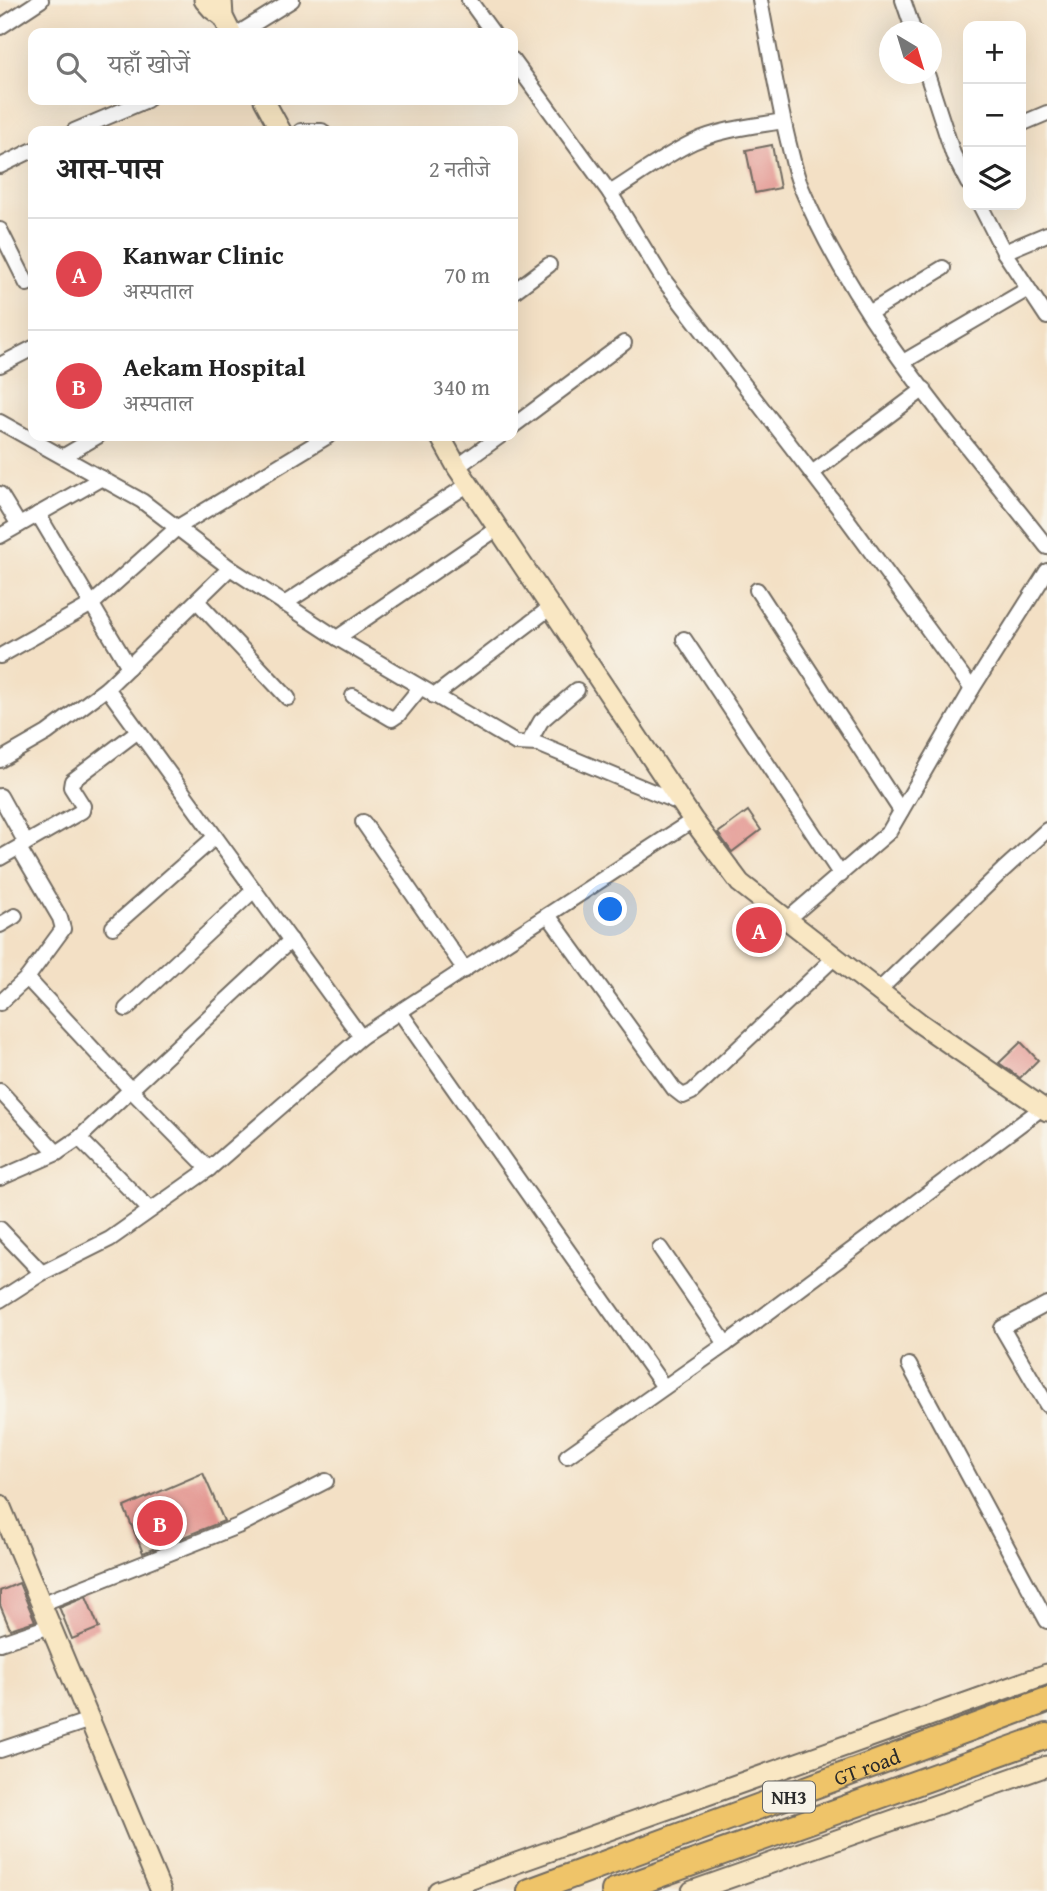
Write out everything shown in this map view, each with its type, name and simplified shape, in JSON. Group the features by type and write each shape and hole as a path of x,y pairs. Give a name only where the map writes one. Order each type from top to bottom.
{"highway":[{"name":"GT road","path":"530,1891 1047,1700"},
{"name":"GT road","path":"614,1891 1047,1736"}],"street":[{"path":"0,27 41,0"},
{"path":"204,0 212,9 226,17"},
{"path":"247,28 292,0"},
{"path":"469,0 489,28"},
{"path":"760,0 783,121 799,185 834,255 903,362 1047,547"},
{"path":"903,0 910,21"},
{"path":"518,67 610,193 663,279 812,473 972,689"},
{"path":"930,84 953,154 963,173"},
{"path":"86,126 135,105"},
{"path":"267,105 278,126"},
{"path":"1026,122 1047,113"},
{"path":"610,193 695,141 721,132 783,121"},
{"path":"953,154 963,149"},
{"path":"0,166 28,152"},
{"path":"982,210 1004,252 1047,317"},
{"path":"0,230 27,284"},
{"path":"1004,252 1047,234"},
{"path":"518,288 549,265"},
{"path":"869,313 943,268"},
{"path":"903,362 1028,289"},
{"path":"518,422 624,343"},
{"path":"0,365 28,351"},
{"path":"812,473 924,389"},
{"path":"0,422 28,437"},
{"path":"36,441 142,501 230,568 337,638 516,743 538,744 688,812"},
{"path":"64,456 90,441"},
{"path":"0,656 92,604 178,527 320,441"},
{"path":"443,441 457,467 688,812 740,883 920,1024 1044,1110 726,1344 567,1456"},
{"path":"457,467 493,441"},
{"path":"0,536 102,478"},
{"path":"284,604 469,484"},
{"path":"0,494 19,525"},
{"path":"38,514 129,667"},
{"path":"337,638 498,528"},
{"path":"0,760 47,733 107,688 230,568"},
{"path":"788,920 885,837 972,689 1047,571"},
{"path":"757,590 901,811"},
{"path":"197,601 288,698"},
{"path":"434,696 551,607"},
{"path":"684,639 841,875"},
{"path":"107,688 361,1037"},
{"path":"353,696 392,719 420,688"},
{"path":"529,742 541,722 577,690"},
{"path":"0,859 82,811 83,806 71,787 72,781 138,731"},
{"path":"0,796 64,929 27,978 0,1003"},
{"path":"0,1300 42,1273 110,1238 209,1169 361,1037 548,915 688,812"},
{"path":"363,822 464,970"},
{"path":"878,991 1047,830"},
{"path":"113,927 215,837"},
{"path":"126,1009 254,890"},
{"path":"548,915 674,1089 683,1096 692,1092 738,1050 835,957"},
{"path":"0,925 15,916"},
{"path":"0,1178 57,1153 79,1138 291,940"},
{"path":"27,978 209,1169"},
{"path":"401,1012 664,1387"},
{"path":"0,1091 57,1153"},
{"path":"79,1138 150,1210"},
{"path":"0,1229 42,1273"},
{"path":"660,1248 726,1344"},
{"path":"1047,1304 1002,1328 1047,1405"},
{"path":"909,1365 1047,1620"},
{"path":"41,1604 238,1526 326,1481"},
{"path":"2,1515 161,1891"},
{"path":"0,1643 50,1626"},
{"path":"438,1891 1047,1674"},
{"path":"0,1751 90,1720"},
{"path":"692,1891 1047,1766"}],"building":[{"path":"772,145 780,188 755,193 746,150"},
{"path":"748,811 761,830 732,852 718,833"},
{"path":"762,915 779,929 755,952 740,936"},
{"path":"1021,1042 1038,1060 1020,1078 999,1063"},
{"path":"203,1473 224,1521 143,1553 124,1507"},
{"path":"19,1583 35,1621 10,1629 0,1605 0,1591"},
{"path":"86,1596 99,1628 72,1639 59,1607"}],"place":[{"name":"Kanwar Clinic","path":"759,930"},
{"name":"Aekam Hospital","path":"160,1523"}]}
